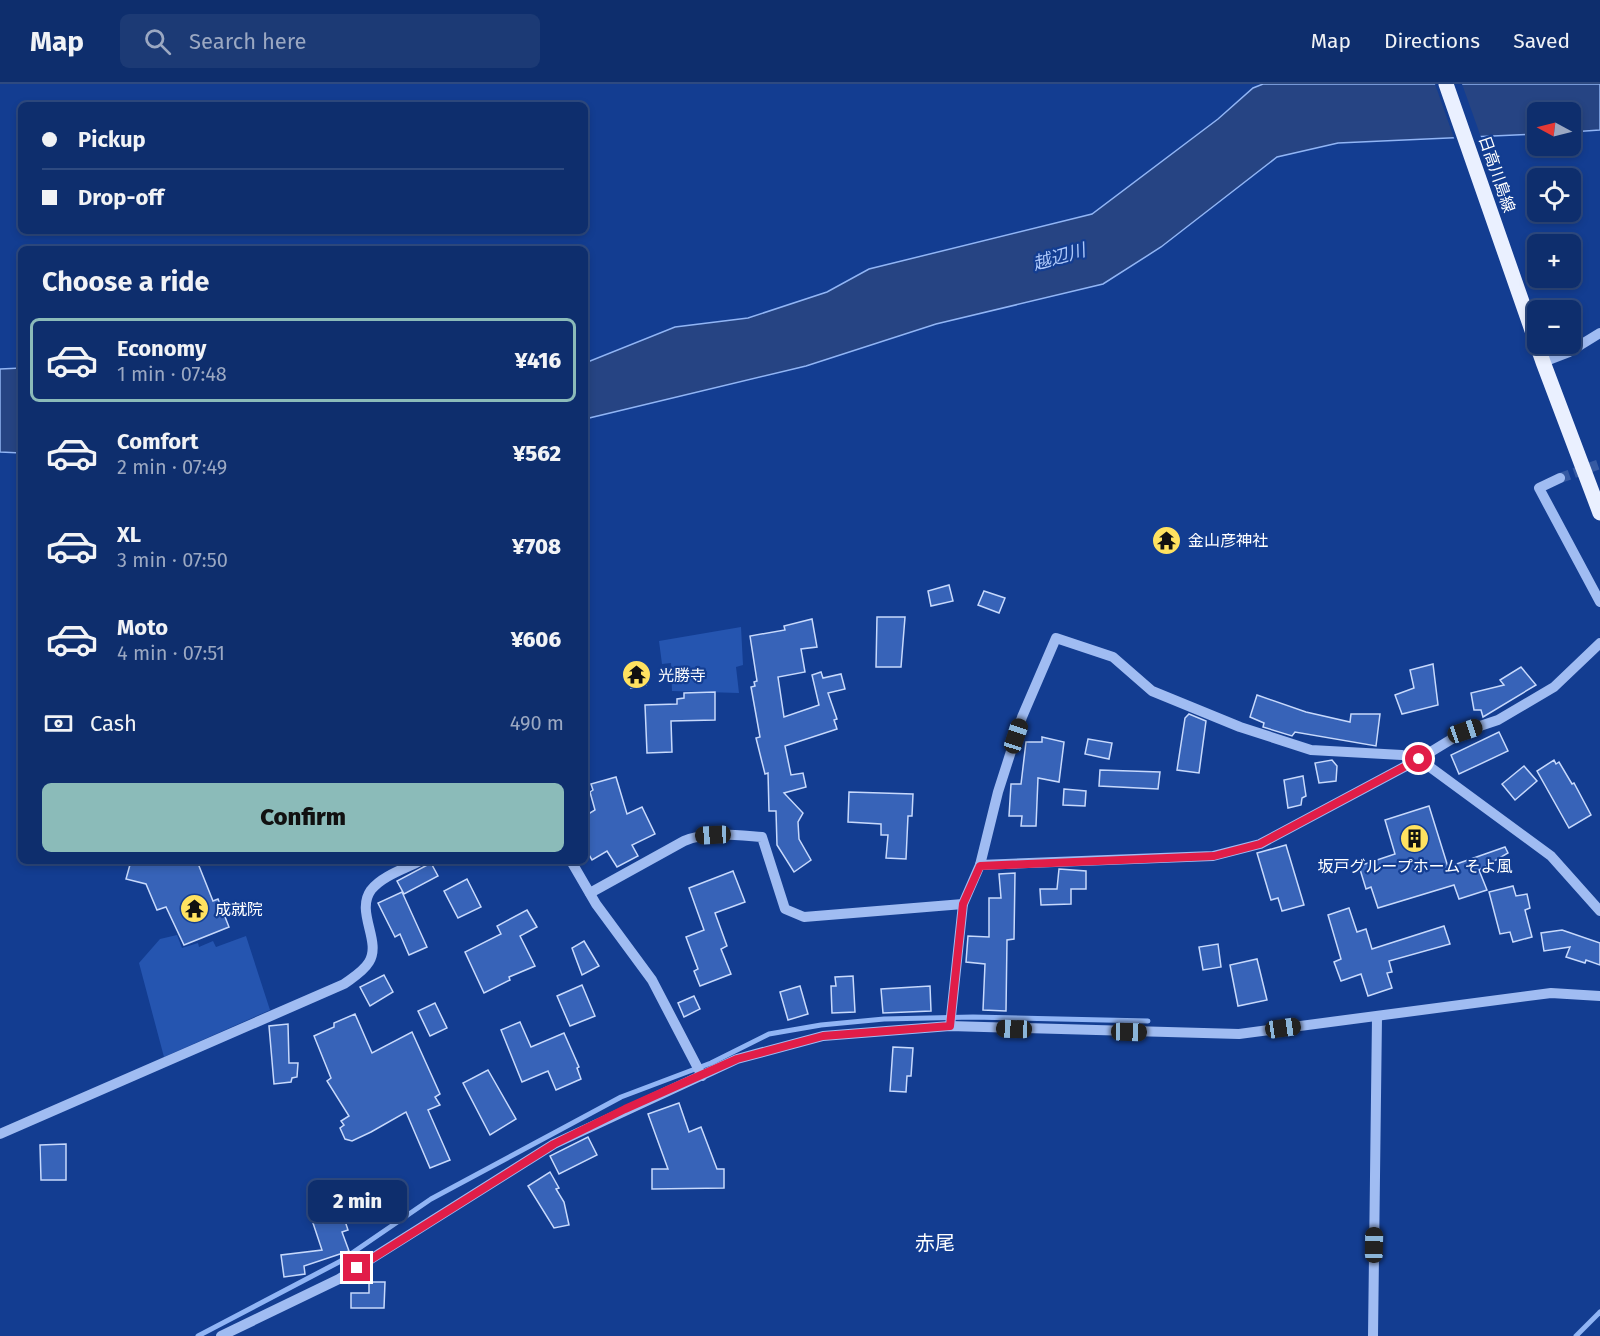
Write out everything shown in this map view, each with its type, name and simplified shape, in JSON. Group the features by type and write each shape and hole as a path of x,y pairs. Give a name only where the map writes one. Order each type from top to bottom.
{"main road":[{"name":"日高川島線","path":"1446,84 1543,362 1600,513"}],"street":[{"path":"1543,362 1569,352 1600,333"},
{"path":"1560,478 1539,488 1600,602"},
{"path":"950,1026 963,904 980,866 998,792 1022,717 1056,638 1113,657 1152,690 1240,727 1311,750 1402,755 1419,759 1551,856 1600,912"},
{"path":"980,866 1214,856 1260,844 1419,759 1465,731 1498,720 1554,687 1600,643"},
{"path":"590,893 697,835 728,834 762,837 785,909 804,917 963,904"},
{"path":"0,1134 344,984 364,969 370,960 372,951 365,908 372,888 381,880 414,864"},
{"path":"574,864 590,893 652,980 699,1071"},
{"path":"221,1336 339,1279 554,1144 699,1071 823,1036 950,1026 1239,1034 1551,993 1600,996"},
{"path":"1373,1336 1377,1017"}],"shaded area":[{"path":"741,627 743,665 736,667 739,693 672,691 671,663 662,664 659,641"},
{"path":"177,935 182,948 198,943 199,947 213,941 216,947 246,936 270,1010 164,1057 139,963 160,939"}],"water":[{"name":"越辺川","path":"1263,84 1600,84 1600,130 1581,131 1581,102 1527,102 1527,134 1338,143 1277,157 1161,247 1103,284 936,324 806,366 588,418 588,362 675,327 748,318 827,292 869,269 1092,214 1218,119 1253,88"},
{"path":"18,368 18,453 0,452 0,369"}],"pier":[{"path":"1435,84 1462,84 1482,140 1455,141"}],"building":[{"path":"949,585 953,601 931,606 928,591"},
{"path":"984,591 1005,598 999,613 978,605"},
{"path":"877,617 905,617 901,667 876,667"},
{"path":"812,619 817,647 801,649 805,672 778,677 784,717 819,705 812,675 821,672 823,678 841,674 845,689 828,693 837,719 834,720 837,729 785,746 791,775 803,773 806,787 784,793 803,813 798,822 799,839 811,860 794,872 777,845 776,811 769,811 768,773 765,774 756,738 760,737 751,687 755,686 754,682 757,681 750,636 785,630 784,626"},
{"path":"1433,664 1438,705 1402,714 1395,695 1414,688 1410,670"},
{"name":"光勝寺","path":"644,665 646,685 631,688 628,668"},
{"path":"1521,667 1536,685 1483,717 1481,710 1474,710 1471,693 1504,685 1500,680"},
{"path":"715,692 715,720 671,721 672,752 647,753 645,705 677,704 677,699 684,698 684,693"},
{"path":"1257,695 1306,712 1350,722 1351,714 1380,714 1376,746 1295,732 1292,736 1263,727 1264,723 1250,717"},
{"path":"1189,714 1206,721 1199,773 1177,770 1185,718"},
{"path":"1499,732 1508,751 1459,774 1451,755"},
{"path":"1042,737 1064,742 1059,782 1038,778 1036,826 1021,826 1022,816 1009,816 1011,784 1021,784 1026,742 1042,742"},
{"path":"1088,739 1112,743 1109,759 1085,754"},
{"path":"1332,760 1337,766 1336,781 1319,783 1315,763"},
{"path":"1554,760 1556,764 1559,762 1572,784 1574,783 1591,815 1569,828 1537,771"},
{"path":"1524,766 1537,781 1515,800 1502,784"},
{"path":"1100,770 1160,772 1158,789 1099,786"},
{"path":"1303,776 1306,796 1302,798 1301,805 1288,808 1284,780"},
{"path":"616,777 627,814 642,807 655,834 632,845 638,856 617,867 607,851 592,860 588,853 588,814 595,810 590,792 593,790 591,784"},
{"path":"1064,789 1086,791 1085,806 1063,805"},
{"path":"849,792 913,794 912,816 908,816 906,859 886,858 888,835 881,835 881,824 848,822"},
{"path":"1429,806 1448,867 1505,847 1508,853 1479,870 1487,890 1459,899 1454,885 1378,908 1371,887 1366,889 1359,866 1395,854 1385,820"},
{"path":"1286,845 1304,905 1282,911 1278,898 1271,900 1257,853"},
{"name":"成就院","path":"130,864 198,864 213,901 218,899 229,927 184,945 166,907 157,910 146,884 126,879"},
{"path":"429,864 432,864 438,876 404,894 397,881"},
{"path":"1059,869 1086,871 1086,889 1071,889 1071,904 1041,905 1040,889 1057,889"},
{"path":"733,871 745,902 715,913 727,946 721,949 731,974 700,986 694,971 698,969 686,937 704,930 689,888"},
{"path":"1015,873 1014,939 1007,940 1006,1011 983,1010 985,964 966,962 968,936 989,937 989,898 1001,898 999,874"},
{"path":"467,879 481,907 458,918 444,891"},
{"path":"1513,886 1516,896 1527,894 1530,908 1525,910 1532,937 1513,942 1510,932 1500,934 1489,892"},
{"path":"402,892 427,947 409,955 400,934 395,937 378,903"},
{"path":"1349,908 1357,932 1366,929 1372,949 1444,926 1450,944 1389,961 1392,972 1387,973 1392,988 1368,996 1361,974 1341,981 1334,962 1341,959 1328,915"},
{"path":"527,910 537,927 520,936 535,966 509,977 510,980 484,993 465,952 501,934 497,926"},
{"path":"1562,930 1600,943 1600,965 1566,957 1570,947 1544,951 1541,933"},
{"path":"584,941 599,966 582,975 572,948"},
{"path":"1218,944 1221,967 1203,970 1199,947"},
{"path":"1257,959 1267,1000 1238,1006 1230,965"},
{"path":"384,975 393,992 370,1006 360,987"},
{"path":"853,976 855,1012 832,1013 831,986 836,986 835,977"},
{"path":"582,985 595,1016 570,1026 557,996"},
{"path":"800,986 808,1014 788,1020 780,992"},
{"path":"930,986 931,1011 883,1013 881,989"},
{"path":"694,996 700,1009 684,1017 678,1003"},
{"path":"435,1003 447,1028 430,1036 418,1011"},
{"path":"355,1014 372,1053 412,1032 440,1094 435,1097 440,1105 428,1110 450,1160 430,1168 406,1112 352,1141 345,1139 340,1128 344,1125 341,1121 349,1116 327,1081 331,1078 314,1036 334,1027 334,1023"},
{"path":"520,1022 531,1047 564,1033 579,1067 577,1068 581,1079 556,1090 548,1071 522,1082 501,1030"},
{"path":"288,1024 289,1063 298,1063 297,1077 292,1078 291,1082 274,1084 269,1026"},
{"path":"893,1047 913,1048 911,1076 907,1076 906,1092 890,1091"},
{"path":"488,1070 516,1119 490,1135 463,1083"},
{"path":"679,1103 689,1132 701,1127 717,1169 724,1169 724,1188 652,1189 652,1169 668,1169 648,1114"},
{"path":"588,1137 597,1155 559,1174 550,1156"},
{"path":"66,1144 66,1180 41,1180 40,1145"},
{"path":"550,1172 559,1188 556,1189 564,1202 569,1225 554,1228 528,1186"},
{"path":"342,1212 348,1230 342,1232 349,1251 304,1266 305,1274 284,1277 281,1255 322,1250 312,1220"},
{"path":"369,1282 385,1282 384,1308 351,1308 351,1293 369,1293"}],"waterway":[{"path":"198,1336 339,1262 431,1199 621,1097 711,1063 769,1034 821,1025 884,1019 973,1017 1148,1021"},
{"path":"1576,1336 1600,1312"}],"tunnel":[{"path":"1560,478 1600,464"}],"place":[{"name":"金山彦神社","path":"1167,540"},
{"name":"光勝寺","path":"637,675"},
{"name":"坂戸グループホーム そよ風","path":"1415,838"},
{"name":"成就院","path":"194,909"}],"district":[{"name":"赤尾","path":"935,1243"}],"route":[{"path":"357,1268 554,1144 625,1109 737,1059 823,1036 950,1026 963,904 980,866 1214,856 1260,844 1419,759"}]}
